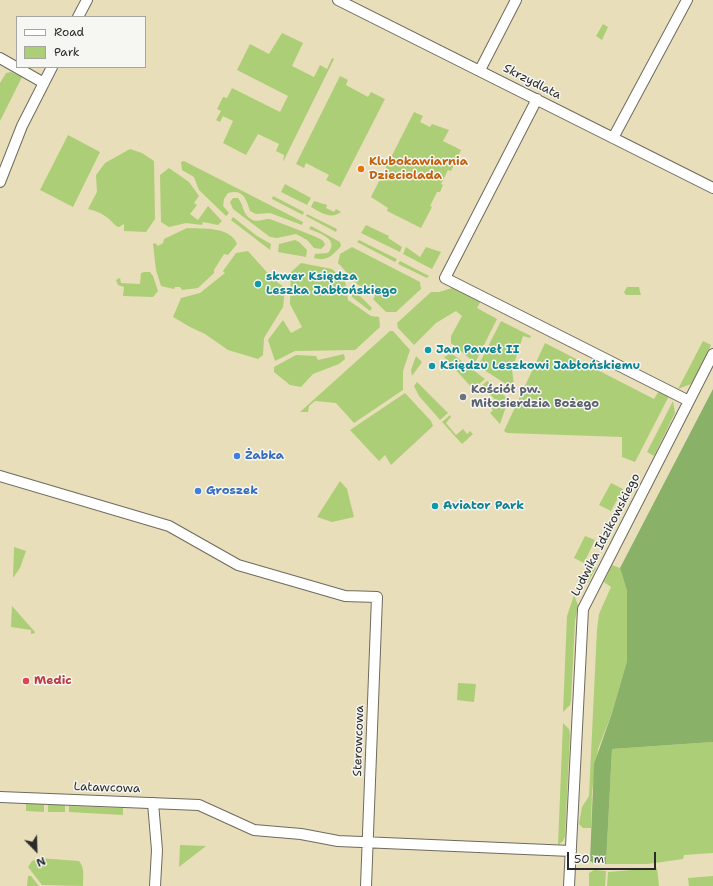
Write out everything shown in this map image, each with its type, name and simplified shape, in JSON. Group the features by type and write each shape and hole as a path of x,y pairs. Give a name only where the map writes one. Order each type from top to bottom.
{"street":[{"path":"79,16 87,0"},
{"name":"Skrzydlata","path":"338,0 713,188"},
{"path":"480,70 516,0"},
{"path":"613,138 687,0"},
{"path":"0,58 16,67"},
{"path":"18,68 44,83"},
{"path":"0,182 12,148 52,68"},
{"path":"537,99 445,278 689,401"},
{"name":"Ludwika Idzikowskiego","path":"569,886 583,609 713,354"},
{"name":"Sterowcowa","path":"0,476 169,526 238,565 345,596 377,597 366,886"},
{"name":"Latawcowa","path":"0,797 153,803 157,850 155,886"},
{"path":"153,803 199,805 254,830 301,834 338,841 570,851"}],"green space":[{"path":"603,24 608,27 602,40 596,36"},
{"path":"282,33 303,43 292,66 314,77 320,65 327,69 332,58 334,59 283,162 284,155 276,151 279,144 258,134 246,155 223,143 233,121 223,116 220,122 216,120 221,111 217,109 223,97 227,98 232,88 280,112 288,96 237,70 250,44 269,54"},
{"path":"11,72 22,77 0,121 0,83 6,73"},
{"path":"340,76 348,80 346,85 368,97 371,92 385,99 340,187 326,180 329,175 306,163 304,168 296,164"},
{"path":"414,112 423,116 420,122 430,127 432,124 449,130 443,141 461,150 451,171 448,170 441,184 443,185 440,192 437,192 430,206 432,207 421,228 387,211 388,208 371,197"},
{"path":"68,135 100,152 73,207 40,190"},
{"path":"130,149 142,153 154,161 155,219 146,232 124,231 124,224 119,227 104,215 88,209 97,192 96,175 105,163"},
{"path":"184,161 303,222 302,225 270,213 256,214 250,211 243,196 237,192 228,193 224,199 223,206 229,213 226,216 199,190 194,177 182,170 181,162"},
{"path":"169,168 189,182 199,196 194,203 197,205 190,214 198,220 208,206 222,221 218,225 203,222 202,225 186,223 169,227 161,222 160,175"},
{"path":"285,184 311,198 307,205 281,192"},
{"path":"273,196 304,212 303,215 272,199"},
{"path":"233,198 238,198 246,215 253,220 272,220 319,238 325,245 321,249 314,248 307,240 296,234 277,238 270,237 233,209 230,202"},
{"path":"314,201 327,205 326,208 334,212 336,209 341,212 333,215 322,213 311,207"},
{"path":"307,214 337,229 336,232 306,216"},
{"path":"233,217 257,236 271,244 270,250 231,220"},
{"path":"366,225 389,236 388,238 402,247 400,252 361,233"},
{"path":"311,226 340,242 341,246 329,257 323,259 314,258 315,254 328,253 332,244 327,237 309,229"},
{"path":"187,228 222,231 233,238 237,244 228,255 224,254 214,270 214,273 198,288 182,290 180,287 175,287 174,289 161,286 156,270 153,244 155,243 158,246 163,243 164,239"},
{"path":"295,240 307,250 306,257 278,252 279,244"},
{"path":"359,240 397,259 395,262 357,242"},
{"path":"352,247 420,282 421,289 396,312 386,312 373,299 375,296 357,284 338,263 340,254"},
{"path":"406,247 420,257 426,247 441,252 432,269 403,254"},
{"path":"248,251 272,278 285,288 283,307 264,338 263,355 258,359 228,350 205,334 173,317 181,298 200,293 225,273 223,271 236,253"},
{"path":"400,261 429,276 427,278 398,264"},
{"path":"301,263 332,269 345,281 348,300 371,316 379,317 380,327 355,350 295,351 275,361 268,340 283,320 291,333 302,327 290,304 291,272"},
{"path":"150,272 153,276 158,291 153,297 123,296 124,287 118,285 116,280 120,278 121,283 140,284 141,273"},
{"path":"627,287 639,287 641,295 626,295 624,292"},
{"path":"452,288 481,301 477,308 497,319 475,363 451,343 451,336 462,316 456,311 436,323 414,345 398,328 397,323 431,292 439,292"},
{"path":"353,289 372,308 370,311 352,297 350,290"},
{"path":"501,321 531,336 530,338 523,336 512,370 514,385 509,386 478,366"},
{"path":"390,331 393,331 410,350 403,371 403,390 354,423 336,403 315,401 309,406 308,412 300,412"},
{"path":"703,341 711,345 694,379 691,384 678,389"},
{"path":"545,343 654,399 659,391 669,396 635,462 622,457 622,437 507,433 504,431"},
{"path":"451,353 485,379 473,389 444,357"},
{"path":"344,354 345,359 339,364 313,374 301,387 290,385 274,372 274,367 296,355 316,356 318,360"},
{"path":"416,356 422,362 412,376 411,370"},
{"path":"487,381 507,398 508,401 500,424 490,413 493,410 489,406 495,400 484,387 477,393 475,391"},
{"path":"417,382 448,413 440,420 419,396 414,386"},
{"path":"713,389 713,742 612,749 606,864 595,864 590,861 594,764 612,713 627,661 627,591 620,568"},
{"path":"405,393 431,421 433,426 391,465 385,455 379,461 350,430"},
{"path":"673,401 675,413 654,456 647,452"},
{"path":"450,415 451,417 446,423 456,435 463,429 467,434 470,431 473,434 462,444 442,422"},
{"path":"340,481 347,489 354,517 332,522 317,517"},
{"path":"611,483 623,489 611,511 599,505"},
{"path":"585,536 595,540 584,563 574,558"},
{"path":"14,547 26,551 20,568 13,578"},
{"path":"589,565 596,568 588,582 578,585"},
{"path":"612,565 620,568 627,591 627,661 612,713 598,749 592,792 591,828 583,828 579,824 582,807 589,796 597,629 599,614 611,587 604,582"},
{"path":"574,595 578,605 575,621 571,700 570,705 563,712 567,616"},
{"path":"12,606 35,633 31,634 31,630 11,627"},
{"path":"458,683 476,684 474,702 457,700"},
{"path":"563,723 569,729 570,735 565,836 563,841 558,845"},
{"path":"713,742 713,853 684,855 683,859 648,864 606,864 612,749"},
{"path":"26,804 44,804 44,812 26,811"},
{"path":"48,805 65,805 65,812 48,812"},
{"path":"69,806 123,808 123,815 69,812"},
{"path":"180,845 206,846 179,867"},
{"path":"39,858 79,861 83,870 83,886 42,885 28,867 32,861"},
{"path":"657,868 659,886 607,886 608,872"},
{"path":"594,870 606,871 605,886 589,886 589,873"},
{"path":"28,876 31,876 39,886 27,886"},
{"path":"713,876 713,886 689,886 688,878"}],"place":[{"name":"Klubokawiarnia Dzieciolada","path":"361,169"},
{"name":"skwer Księdza Leszka Jabłońskiego","path":"258,284"},
{"name":"Jan Paweł II","path":"428,350"},
{"name":"Księdzu Leszkowi Jabłońskiemu","path":"432,366"},
{"name":"Kościół pw. Miłosierdzia Bożego","path":"463,397"},
{"name":"Żabka","path":"237,456"},
{"name":"Groszek","path":"198,491"},
{"name":"Aviator Park","path":"435,506"},
{"name":"Medic","path":"26,681"}]}
